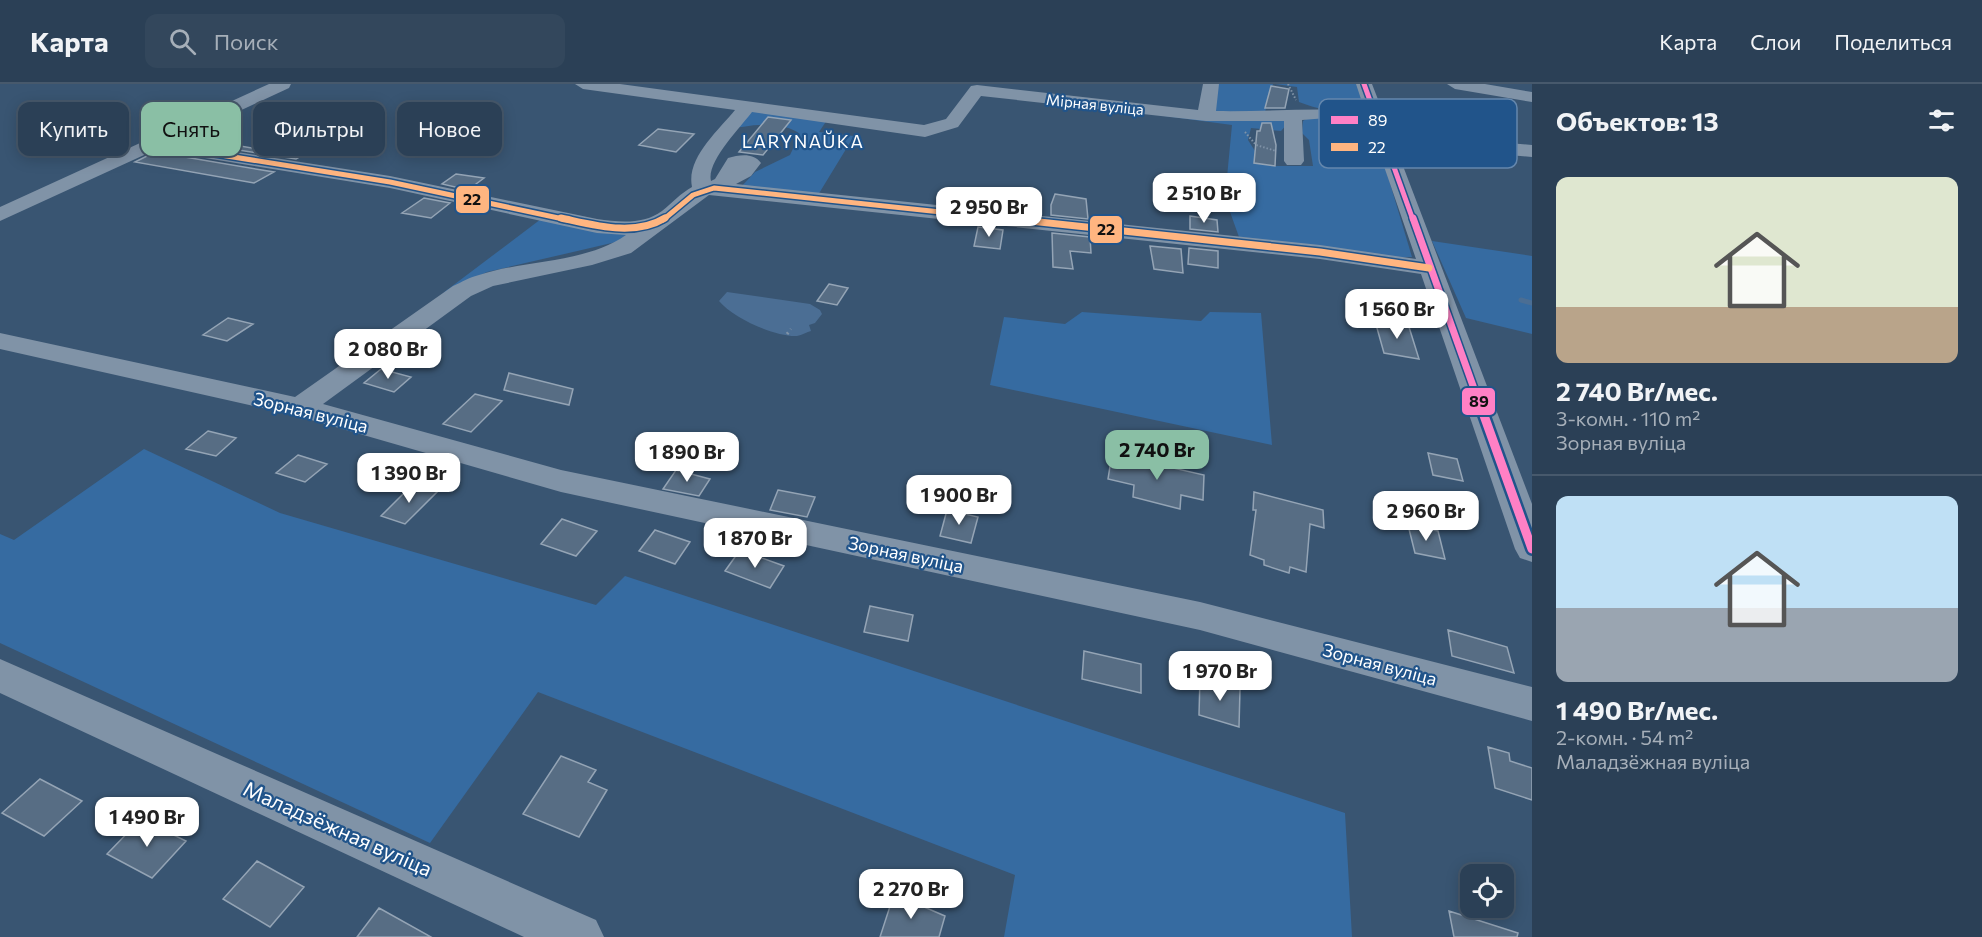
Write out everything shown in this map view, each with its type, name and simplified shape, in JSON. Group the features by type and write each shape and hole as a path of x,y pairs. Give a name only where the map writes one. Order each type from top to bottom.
{"street":[{"path":"241,103 283,84"},
{"name":"Мірная вуліца","path":"583,84 926,131 952,123 977,87 1214,116 1319,114"},
{"path":"688,97 704,84"},
{"path":"1211,84 1214,116"},
{"path":"1364,84 1369,99"},
{"path":"1455,84 1532,97"},
{"path":"747,107 704,162 700,176 714,185 1309,251 1429,268"},
{"path":"1293,116 1294,161"},
{"path":"0,215 141,149"},
{"name":"Мірная вуліца","path":"1517,149 1532,151"},
{"path":"227,156 390,182 597,226 619,229 662,220"},
{"path":"1394,168 1532,549"},
{"path":"300,407 462,291 486,280 592,258 622,248 714,185"},
{"name":"Зорная вуліца","path":"0,340 300,407 561,481 1200,616 1532,704"},
{"name":"Маладзёжная вуліца","path":"0,675 579,937"}],"path":[{"path":"1214,116 1249,135 1256,145 1284,153 1294,161"},
{"path":"787,334 791,329"}],"shaded area":[{"path":"1216,84 1273,84 1265,112 1215,113"},
{"path":"1275,84 1357,84 1363,99 1319,99 1319,108 1299,102 1297,87"},
{"path":"750,109 827,120 819,132 854,136 818,195 740,188 755,172 790,155 800,134 786,127 775,125 735,127"},
{"path":"1157,115 1252,121 1282,119 1288,123 1281,131 1251,128 1248,140 1255,151 1254,163 1275,166 1313,166 1309,140 1302,133 1303,121 1319,116 1319,168 1385,168 1412,257 1388,258 1239,237 1225,198 1232,125"},
{"path":"541,219 645,228 616,242 487,272 443,293"},
{"path":"1432,241 1532,256 1532,334 1466,318"},
{"path":"727,292 810,304 822,314 815,323 809,325 811,331 797,336 778,333 744,320 725,307 719,301"},
{"path":"1082,312 1201,321 1210,312 1261,313 1272,445 990,385 1004,317 1065,324"},
{"path":"144,449 280,513 596,605 625,576 1345,813 1352,937 1004,937 1015,875 538,692 430,843 0,643 0,534 14,540"}],"building":[{"path":"1271,86 1289,89 1285,108 1265,108"},
{"path":"768,117 791,120 763,155 739,152"},
{"path":"1262,123 1271,123 1276,145 1275,166 1254,163 1257,131 1260,131"},
{"path":"658,129 694,134 676,152 639,145"},
{"path":"241,146 253,148 253,152 241,150"},
{"path":"147,156 179,156 274,172 254,183 135,162"},
{"path":"277,156 301,156 296,159"},
{"path":"456,174 484,178 468,190 442,184"},
{"path":"1055,194 1086,199 1088,219 1051,215 1051,205"},
{"path":"424,198 450,203 431,218 402,213"},
{"path":"1190,216 1217,220 1218,232 1190,229"},
{"path":"978,227 1003,230 1000,249 974,246"},
{"path":"1052,233 1090,237 1091,253 1070,251 1073,269 1053,267"},
{"path":"1150,246 1181,249 1183,273 1154,269"},
{"path":"1189,248 1218,251 1218,268 1188,264"},
{"path":"829,284 848,288 837,305 817,301"},
{"path":"228,318 253,324 227,341 203,335"},
{"path":"1375,321 1409,327 1419,359 1384,353"},
{"path":"381,369 411,377 394,392 364,383"},
{"path":"509,373 573,389 569,405 504,390"},
{"path":"475,394 502,401 471,432 443,424"},
{"path":"208,431 236,438 216,456 186,449"},
{"path":"1428,453 1457,459 1463,481 1433,475"},
{"path":"1112,454 1204,475 1203,500 1181,495 1180,509 1133,497 1134,485 1108,479"},
{"path":"298,455 327,464 305,482 276,473"},
{"path":"676,470 710,479 699,496 663,489"},
{"path":"413,484 437,492 405,524 381,516"},
{"path":"778,490 815,497 807,517 770,510"},
{"path":"1254,492 1323,510 1324,528 1310,524 1306,572 1290,567 1289,573 1264,565 1264,560 1250,555 1256,510 1253,510"},
{"path":"947,510 978,517 971,543 940,536"},
{"path":"562,519 597,531 576,556 541,544"},
{"path":"1408,525 1438,531 1445,559 1415,553"},
{"path":"655,530 690,542 675,564 639,551"},
{"path":"740,550 784,566 770,588 725,571"},
{"path":"870,606 913,615 908,641 864,632"},
{"path":"1448,630 1507,647 1514,673 1452,656"},
{"path":"1084,651 1141,664 1141,693 1082,679"},
{"path":"1200,678 1240,689 1239,727 1199,715"},
{"path":"1488,747 1509,753 1510,761 1532,768 1532,800 1495,788"},
{"path":"561,756 596,770 588,782 607,790 579,837 523,814"},
{"path":"40,779 82,801 44,836 2,813"},
{"path":"141,819 186,841 152,878 107,854"},
{"path":"257,861 304,887 270,927 223,899"},
{"path":"894,894 945,916 939,937 880,937"},
{"path":"379,908 431,937 357,937"},
{"path":"1449,911 1460,915 1460,918 1471,918 1518,933 1517,937 1454,937"}],"waterway":[{"path":"1521,300 1532,303"}],"transit line":[{"name":"89","path":"1364,84 1369,99"},
{"name":"22","path":"227,156 390,182 613,228 639,228 656,224 699,191 714,188 1320,252 1429,268"},
{"name":"89","path":"1394,168 1532,549"}],"district":[{"name":"LARYNAŬKA","path":"803,141"}]}
